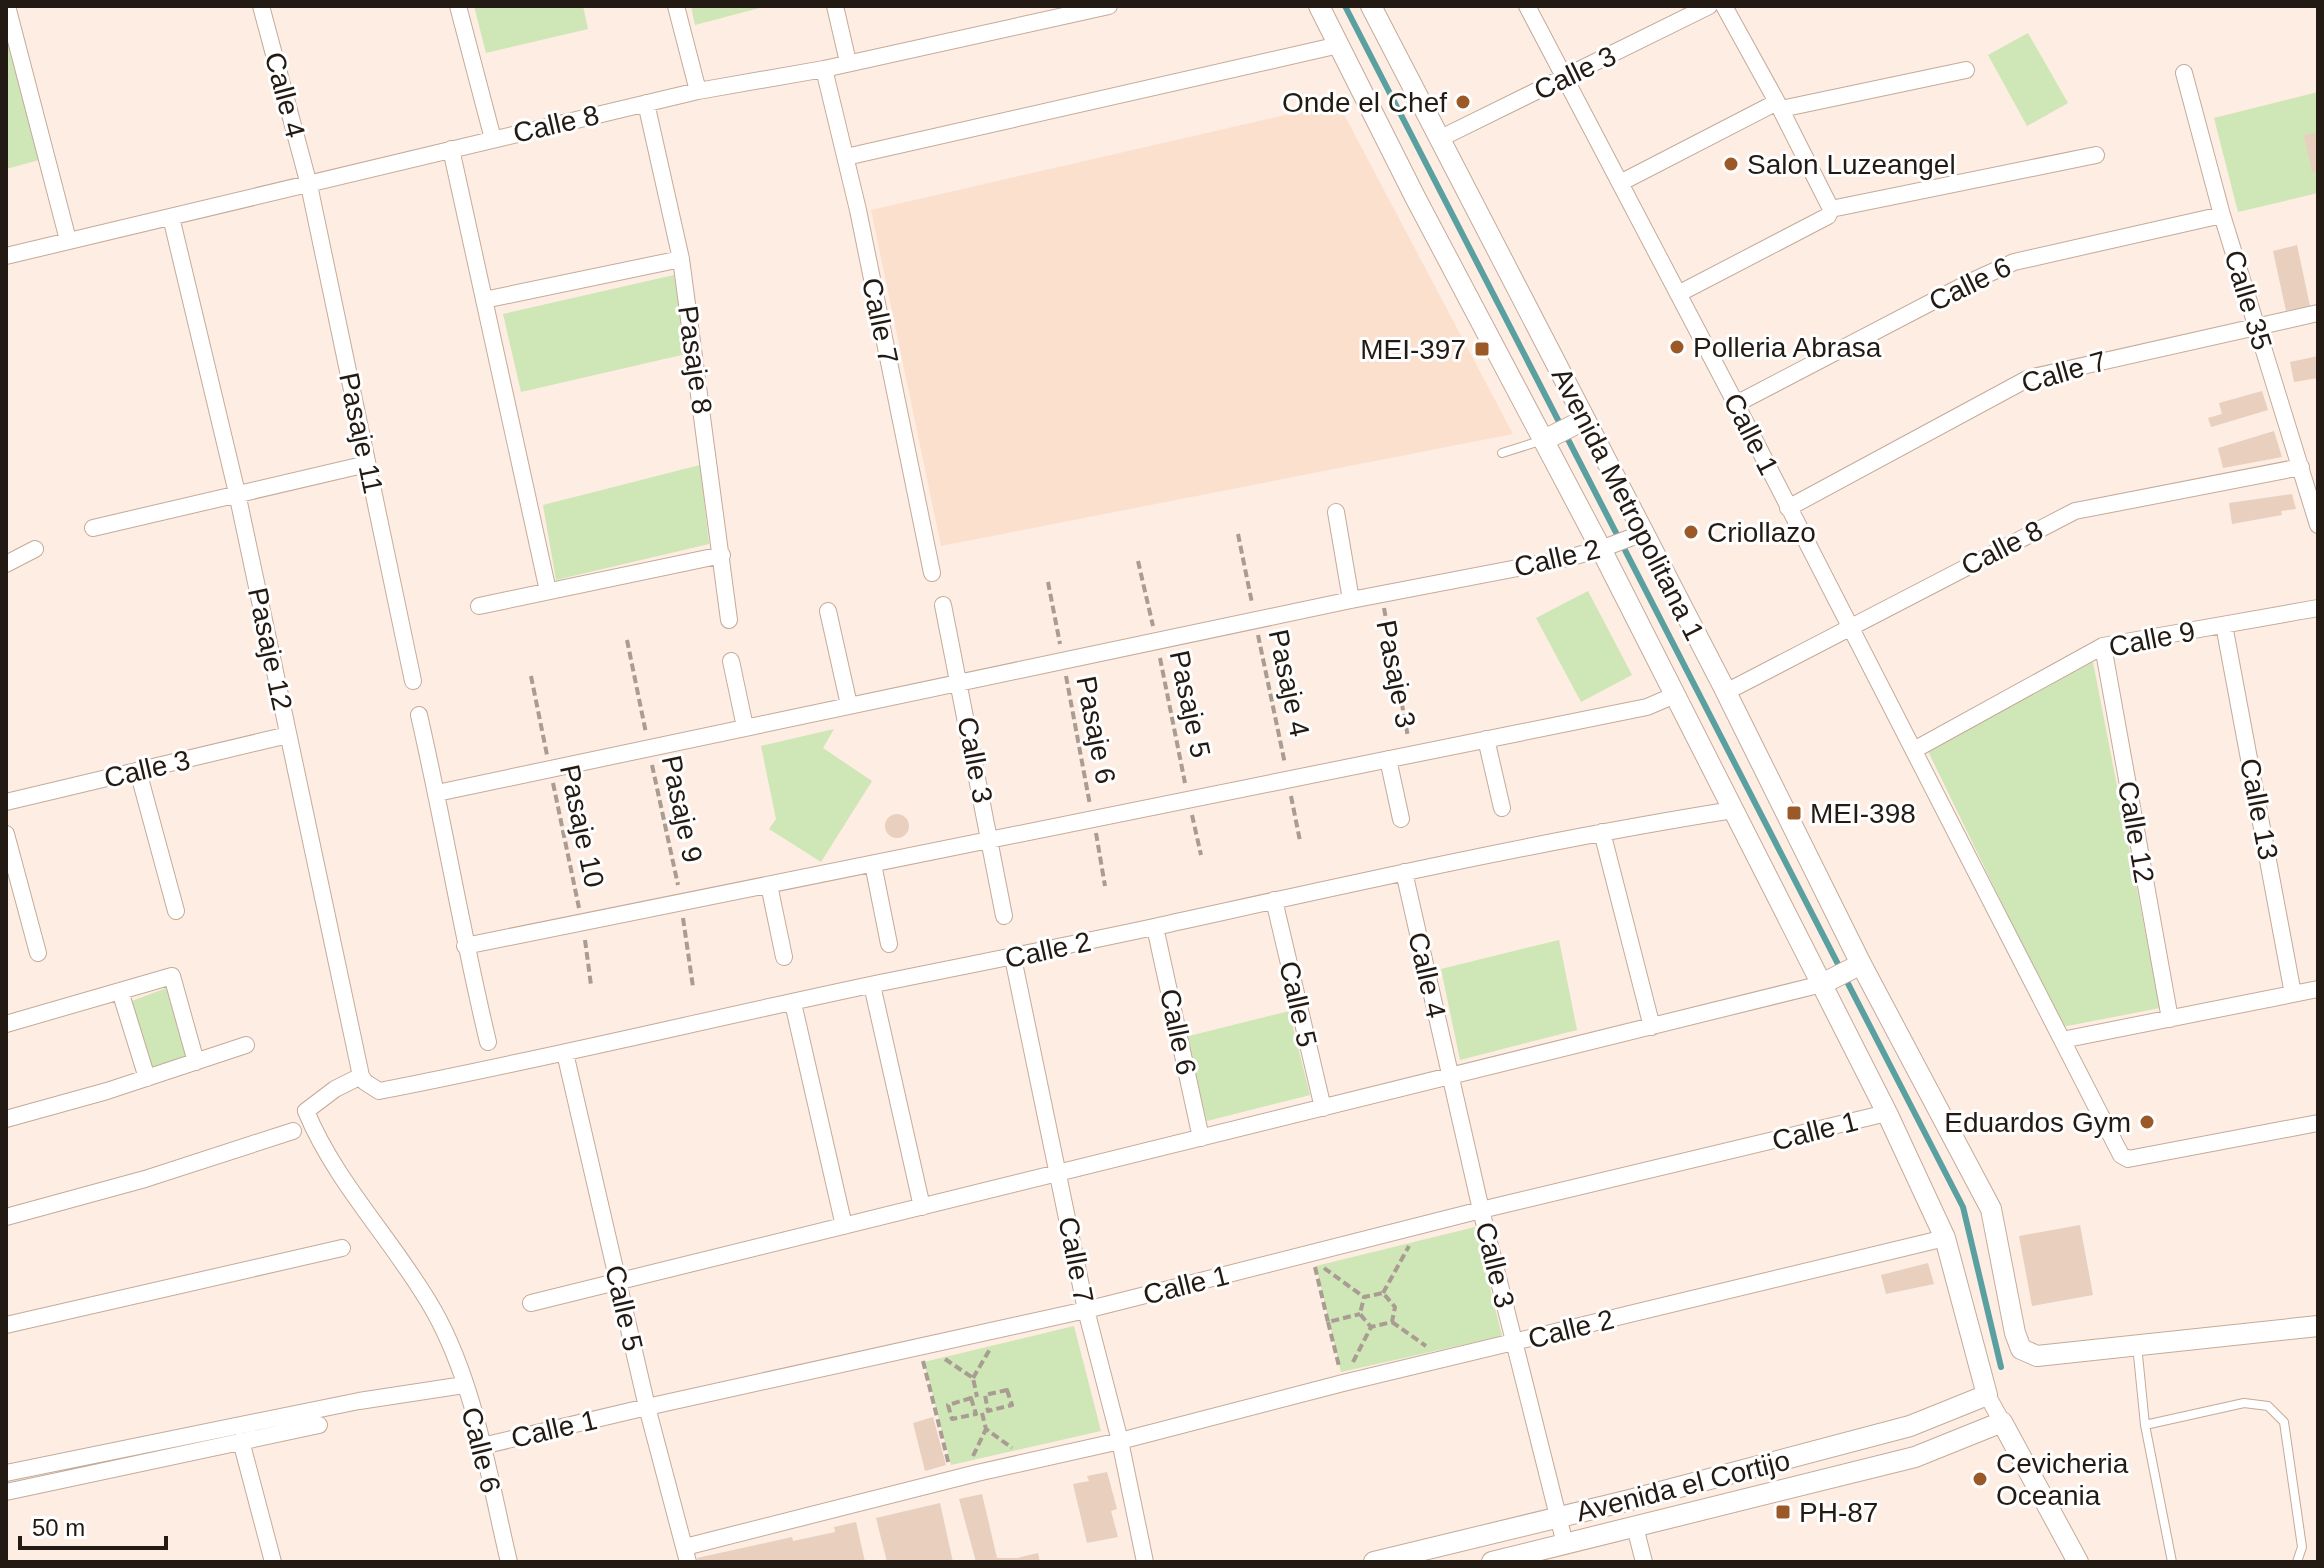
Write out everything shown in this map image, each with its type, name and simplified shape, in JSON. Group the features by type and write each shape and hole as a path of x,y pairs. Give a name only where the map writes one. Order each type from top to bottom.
{"street":[{"path":"7,6 68,240"},
{"name":"Calle 4","path":"261,6 309,185"},
{"path":"458,6 493,139"},
{"path":"676,6 698,91"},
{"path":"835,6 848,62"},
{"name":"Calle 8","path":"6,256 698,91 824,69 1109,6"},
{"name":"Avenida Metropolitana 1","path":"1319,6 1415,197 1548,437 1733,810 1826,982 1945,1238 1987,1395 2078,1562"},
{"name":"Avenida Metropolitana 1","path":"1371,6 1441,138 1638,535 1726,692 1857,966 1991,1209 2015,1333 2021,1349 2037,1356 2137,1344"},
{"name":"Calle 1","path":"1527,6 1736,404 2121,1155 2128,1159 2318,1123"},
{"name":"Calle 3","path":"1441,138 1709,6"},
{"path":"1678,294 1828,216 1831,209 1779,105 1724,6"},
{"path":"846,157 1339,45"},
{"name":"Calle 7","path":"824,69 846,157 932,573"},
{"path":"1620,183 1779,105 1966,70"},
{"name":"Calle 35","path":"2184,73 2222,215 2318,525"},
{"name":"Pasaje 8","path":"646,103 681,259 729,620"},
{"path":"451,149 548,591"},
{"path":"1831,209 2096,155"},
{"name":"Pasaje 11","path":"309,185 413,681"},
{"name":"Calle 6","path":"1736,404 2014,262 2222,215"},
{"name":"Pasaje 12","path":"171,217 237,493 363,1079"},
{"path":"484,300 681,259"},
{"name":"Calle 7","path":"1788,508 2029,378 2318,313"},
{"path":"1548,437 1580,422"},
{"path":"93,528 367,464"},
{"name":"Calle 8","path":"1726,692 2075,511 2301,467"},
{"name":"Pasaje 3","path":"1336,512 1351,600"},
{"name":"Calle 2","path":"437,793 1351,600 1564,559 1638,535"},
{"path":"6,564 35,549"},
{"path":"479,606 722,555"},
{"name":"Calle 3","path":"943,605 1004,916"},
{"name":"Calle 9","path":"1914,750 2103,646 2318,608"},
{"path":"828,611 849,705"},
{"name":"Calle 13","path":"2224,625 2293,994"},
{"name":"Calle 12","path":"2103,646 2170,1019"},
{"path":"731,661 745,727"},
{"path":"465,946 1647,707 1675,695"},
{"path":"419,715 437,793 465,946 488,1042"},
{"name":"Calle 3","path":"6,802 288,735"},
{"path":"1486,739 1502,808"},
{"name":"Pasaje 3","path":"1388,759 1401,819"},
{"path":"138,771 176,911"},
{"name":"Calle 2","path":"363,1079 379,1091 872,985 1013,958 1404,872 1602,832 1733,810"},
{"path":"1602,832 1652,1027"},
{"path":"6,834 38,953"},
{"path":"873,864 889,944"},
{"name":"Calle 4","path":"1404,872 1450,1078"},
{"path":"769,885 784,957"},
{"name":"Calle 5","path":"1274,900 1323,1108"},
{"name":"Calle 6","path":"1155,927 1201,1138"},
{"name":"Calle 7","path":"1013,958 1086,1310 1120,1441 1145,1562"},
{"path":"531,1303 1652,1027 1826,982 1857,966"},
{"path":"6,1024 172,976 196,1062"},
{"path":"872,985 922,1207"},
{"path":"2062,1040 2318,989"},
{"path":"120,991 147,1078"},
{"path":"793,1003 844,1226"},
{"path":"6,1119 246,1045"},
{"name":"Calle 5","path":"565,1053 647,1407 686,1554"},
{"name":"Calle 3","path":"1450,1078 1565,1544"},
{"name":"Calle 6","path":"363,1079 335,1089 306,1111 316,1137 433,1310 451,1345 482,1446 509,1562"},
{"name":"Calle 1","path":"482,1446 1086,1310 1481,1210 1887,1113"},
{"path":"6,1217 145,1179 293,1131"},
{"name":"Calle 2","path":"686,1554 953,1479 1120,1441 1347,1382 1945,1238"},
{"path":"6,1325 342,1248"},
{"path":"2137,1344 2318,1326"},
{"path":"6,1473 359,1401 464,1385"},
{"name":"Avenida el Cortijo","path":"1374,1562 1558,1518 1910,1426 1987,1395"},
{"name":"Avenida el Cortijo","path":"1492,1562 1915,1457 2002,1422"},
{"path":"6,1492 319,1425"},
{"path":"241,1441 273,1562"},
{"path":"1635,1527 1644,1562"}],"lane":[{"path":"1502,453 1548,437"},
{"path":"2137,1344 2145,1425 2172,1562"},
{"path":"2145,1425 2244,1403 2268,1406 2284,1422 2302,1547 2297,1562"}],"path":[{"name":"Pasaje 4","path":"1238,534 1300,841"},
{"name":"Pasaje 5","path":"1138,561 1201,855"},
{"name":"Pasaje 6","path":"1048,582 1105,886"},
{"name":"Pasaje 3","path":"1381,594 1411,754"},
{"name":"Pasaje 9","path":"627,640 681,902 693,987"},
{"name":"Pasaje 10","path":"531,676 582,922 591,985"},
{"path":"1314,1252 1320,1265 1364,1297 1383,1293 1410,1243 1407,1229"},
{"path":"1314,1252 1328,1322 1347,1382"},
{"path":"1383,1293 1395,1307 1392,1322"},
{"path":"1360,1314 1364,1297"},
{"path":"1328,1322 1360,1314"},
{"path":"1360,1314 1371,1327"},
{"path":"1347,1382 1348,1371 1371,1327 1392,1322 1433,1352 1435,1361"},
{"path":"919,1347 953,1479"},
{"path":"977,1397 973,1378 991,1348"},
{"path":"945,1360 973,1378"},
{"path":"1007,1390 1012,1405 952,1419 948,1405 977,1397 1007,1390"},
{"path":"985,1395 988,1411"},
{"path":"971,1398 986,1429 1017,1451 1020,1463"},
{"path":"977,1473 973,1456 986,1429"}],"shaded area":[{"path":"1338,103 1513,434 941,546 871,210"}],"green space":[{"path":"474,6 583,6 588,29 486,53"},
{"path":"691,6 767,6 695,25"},
{"path":"6,25 39,160 6,169"},
{"path":"2028,33 2068,103 2027,126 1988,55"},
{"path":"2318,92 2318,193 2238,212 2214,118"},
{"path":"674,275 686,354 521,392 503,314"},
{"path":"700,465 709,544 556,580 543,505"},
{"path":"1588,591 1632,675 1581,702 1536,618"},
{"path":"2093,662 2160,1008 2062,1027 1927,749"},
{"path":"834,729 823,748 872,781 821,862 769,829 776,819 761,746"},
{"path":"1559,940 1577,1030 1460,1060 1441,969"},
{"path":"169,987 189,1057 152,1070 132,1001"},
{"path":"1289,1011 1310,1095 1207,1121 1185,1037"},
{"path":"1475,1227 1502,1336 1341,1372 1316,1266"},
{"path":"1074,1326 1101,1431 951,1465 924,1362"}],"building":[{"path":"2318,132 2318,171 2312,172 2304,135"},
{"path":"2297,245 2310,306 2286,311 2273,251"},
{"path":"2318,356 2318,378 2294,382 2290,362"},
{"path":"2262,391 2268,410 2211,427 2208,418 2222,414 2219,403"},
{"path":"2274,431 2282,457 2223,468 2218,448"},
{"path":"2292,494 2296,509 2281,511 2282,515 2232,524 2229,503"},
{"path":"897,814 906,817 909,826 906,835 897,838 888,835 885,826 888,817"},
{"path":"2080,1225 2093,1295 2032,1306 2019,1236"},
{"path":"1928,1263 1934,1284 1886,1294 1881,1275"},
{"path":"933,1417 946,1465 925,1471 913,1423"},
{"path":"1107,1472 1117,1509 1111,1511 1118,1537 1087,1543 1073,1484 1089,1481 1087,1476"},
{"path":"982,1494 997,1558 1017,1558 1038,1553 1040,1562 976,1562 959,1499"},
{"path":"940,1503 953,1562 887,1562 876,1518"},
{"path":"856,1522 865,1562 698,1562 697,1558 792,1537 793,1541 835,1532 834,1527"}],"waterway":[{"path":"1345,6 1963,1207 2001,1367"}],"place":[{"name":"Onde el Chef","path":"1463,102"},
{"name":"Salon Luzeangel","path":"1731,164"},
{"name":"Polleria Abrasa","path":"1677,347"},
{"name":"MEI-397","path":"1482,349"},
{"name":"Criollazo","path":"1691,532"},
{"name":"MEI-398","path":"1794,813"},
{"name":"Eduardos Gym","path":"2147,1122"},
{"name":"Cevicheria Oceania","path":"1980,1479"},
{"name":"PH-87","path":"1783,1512"}]}
